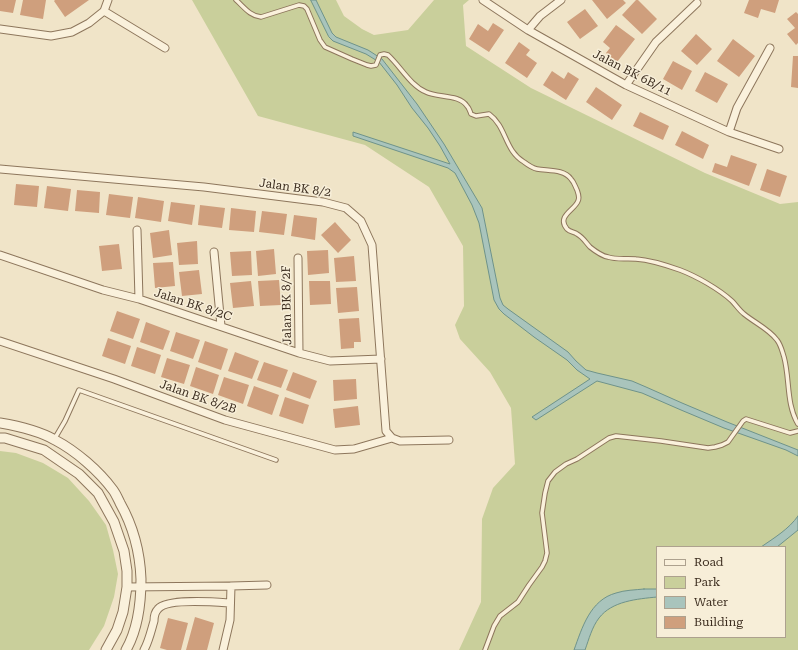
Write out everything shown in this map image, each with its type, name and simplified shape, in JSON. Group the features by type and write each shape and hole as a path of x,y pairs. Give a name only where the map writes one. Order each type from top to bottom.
{"street":[{"path":"0,29 50,36 72,32 89,23 104,11 108,0"},
{"name":"Jalan BK 6B/11","path":"483,0 528,30 626,84 728,132 779,149"},
{"path":"528,30 540,16 561,0"},
{"path":"626,84 656,42 697,3"},
{"path":"104,11 165,48"},
{"path":"728,132 737,108 770,48"},
{"name":"Jalan BK 8/2","path":"0,169 204,187 324,202 346,208 361,221 372,245 386,431 392,438"},
{"path":"137,230 139,299"},
{"path":"214,252 221,326"},
{"name":"Jalan BK 8/2C","path":"0,255 103,290 139,299 330,361 380,359"},
{"name":"Jalan BK 8/2F","path":"298,258 299,352"},
{"name":"Jalan BK 8/2B","path":"0,341 114,379 225,420 335,450 354,449 392,438"},
{"path":"0,423 36,432 55,440 78,456 100,475 114,490 126,513 134,536 140,565 141,588 136,624 126,650"},
{"path":"0,438 6,438 44,450 79,474 98,493 114,522 124,551 127,571 127,587 123,612 117,630 106,650"},
{"path":"392,438 400,441 449,440"},
{"path":"127,587 267,585"},
{"path":"223,650 230,620 231,586"},
{"path":"144,650 148,644 155,614 158,608 170,603 181,602 230,603"}],"lane":[{"path":"236,0 251,14 261,17 300,5 304,6 320,40 326,46 352,59 371,66 376,65 380,54 388,55 414,83 425,92 458,99 467,106 471,114 476,116 489,114 502,129 511,150 520,160 537,169 565,174 571,178 579,197 578,202 564,218 564,224 567,229 577,234 590,247 608,258 649,261 680,270 694,276 731,300 743,314 771,333 781,346 786,366 792,412 798,424"},
{"path":"55,440 79,390 276,460"},
{"path":"485,650 494,626 500,616 518,602 542,568 547,553 542,513 545,493 548,481 555,472 566,464 577,459 609,438 616,436 708,448 722,446 728,442 746,419 790,433 798,431"}],"green space":[{"path":"192,0 336,0 344,16 362,29 374,35 408,30 434,0 469,0 463,5 466,46 531,88 705,173 780,204 798,202 798,650 459,650 481,602 482,519 493,488 515,464 511,408 490,372 460,339 455,325 464,306 463,246 429,187 365,145 258,116"},
{"path":"0,451 16,453 43,463 68,478 89,501 106,525 118,574 114,597 104,626 89,650 0,650"}],"water":[{"path":"311,0 316,0 332,33 336,37 368,50 382,59 417,104 444,144 482,208 500,298 503,305 568,352 586,370 632,381 727,422 798,450 798,456 786,450 724,428 642,393 597,381 536,420 532,417 590,379 499,309 494,300 479,223 472,205 455,173 448,168 353,136 353,132 450,164 428,128 379,62 366,54 333,41 329,37"},
{"path":"798,516 798,530 778,546 762,546 776,537"},
{"path":"656,589 656,597 618,604 604,612 591,633 585,650 574,650 584,624 593,608 607,597 626,591"}],"building":[{"path":"0,0 16,0 13,13 0,11"},
{"path":"23,0 46,0 43,19 20,15"},
{"path":"89,0 65,17 54,1"},
{"path":"592,0 623,0 626,3 607,19"},
{"path":"636,0 638,0 657,19 642,34 622,15"},
{"path":"749,0 779,0 775,13 761,9 758,18 744,13"},
{"path":"585,9 598,26 580,39 567,22"},
{"path":"796,12 798,14 798,43 796,45 787,34 795,28 787,19"},
{"path":"493,23 504,30 489,52 469,39 478,24 488,31"},
{"path":"616,25 635,39 617,62 606,53 610,48 603,42"},
{"path":"696,34 712,49 697,65 681,51"},
{"path":"733,39 755,56 739,77 717,61"},
{"path":"519,42 530,50 526,55 537,63 527,78 505,63"},
{"path":"793,56 798,56 798,88 791,87"},
{"path":"673,61 692,71 682,90 663,79"},
{"path":"552,71 564,79 568,72 579,79 566,100 543,85"},
{"path":"705,72 728,84 717,103 695,91"},
{"path":"596,87 622,105 612,120 586,102"},
{"path":"640,112 669,126 663,140 633,126"},
{"path":"682,131 709,145 703,159 675,145"},
{"path":"731,155 757,164 749,186 712,172 715,163 727,167"},
{"path":"767,169 787,176 780,197 760,190"},
{"path":"16,184 39,186 37,207 14,205"},
{"path":"47,186 71,189 68,211 44,208"},
{"path":"77,190 100,192 99,213 75,211"},
{"path":"109,194 133,197 130,218 106,215"},
{"path":"138,197 164,201 161,222 135,218"},
{"path":"171,202 195,205 192,225 168,221"},
{"path":"200,205 225,208 222,228 198,225"},
{"path":"231,208 256,211 254,232 229,230"},
{"path":"262,211 287,214 284,235 259,232"},
{"path":"294,215 317,218 315,240 291,236"},
{"path":"335,222 351,240 338,253 321,235"},
{"path":"169,230 172,255 153,258 150,233"},
{"path":"197,241 198,264 179,265 177,243"},
{"path":"119,244 122,269 102,271 99,246"},
{"path":"274,249 276,274 258,276 256,251"},
{"path":"328,250 329,273 308,275 307,251"},
{"path":"251,251 252,275 232,276 230,252"},
{"path":"354,256 356,281 336,282 334,258"},
{"path":"173,262 175,286 155,288 153,263"},
{"path":"199,270 202,294 182,296 179,272"},
{"path":"279,280 281,305 260,306 258,281"},
{"path":"251,281 254,306 233,308 230,283"},
{"path":"309,281 330,281 331,304 310,305"},
{"path":"357,287 359,311 338,313 336,288"},
{"path":"117,311 140,319 133,339 110,331"},
{"path":"359,318 361,342 354,342 354,348 341,349 339,319"},
{"path":"146,322 170,331 163,350 140,342"},
{"path":"176,332 200,340 193,359 170,351"},
{"path":"108,338 131,346 125,364 102,356"},
{"path":"205,341 228,349 221,370 198,362"},
{"path":"137,347 161,355 155,374 131,366"},
{"path":"235,352 259,361 252,379 228,371"},
{"path":"167,358 190,365 184,384 161,377"},
{"path":"264,362 288,370 281,388 257,380"},
{"path":"196,367 219,375 213,394 190,386"},
{"path":"293,372 317,381 310,399 286,390"},
{"path":"224,377 249,385 243,404 218,395"},
{"path":"356,379 357,399 334,401 333,380"},
{"path":"254,386 279,395 272,415 247,406"},
{"path":"285,397 309,405 303,424 279,416"},
{"path":"358,406 360,425 335,428 333,409"},
{"path":"195,617 214,623 207,650 186,650"},
{"path":"168,618 188,623 181,650 167,650 160,648"}]}
